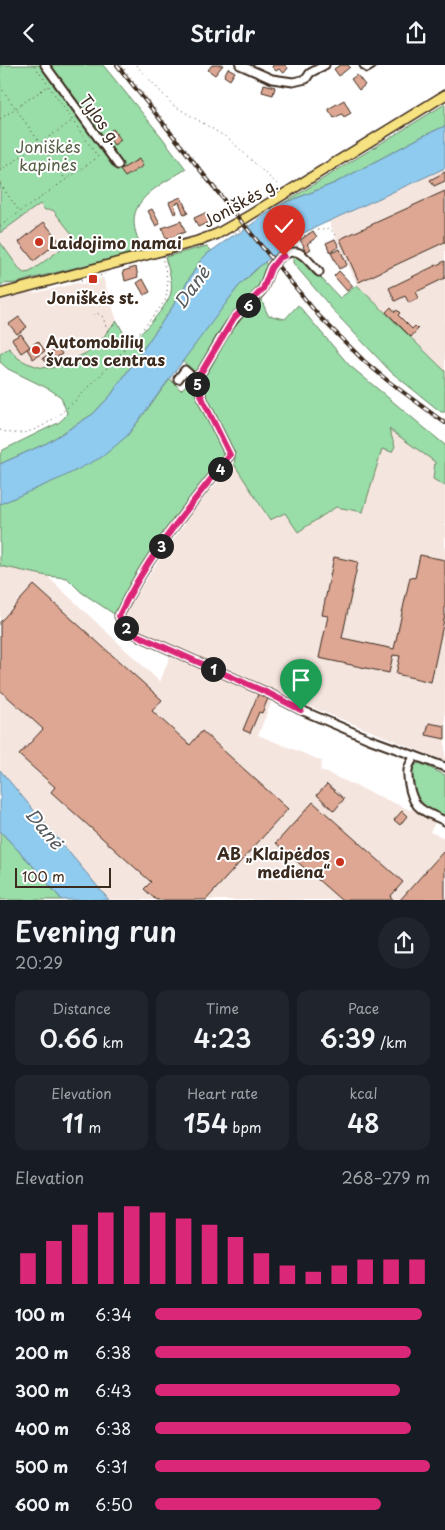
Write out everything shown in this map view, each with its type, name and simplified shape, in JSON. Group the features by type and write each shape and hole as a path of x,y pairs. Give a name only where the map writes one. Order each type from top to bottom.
{"main road":[{"name":"Joniškės g.","path":"0,294 206,238 227,229 445,95"}],"street":[{"name":"Tylos g.","path":"45,65 118,165"},
{"path":"240,65 272,79 293,82 306,79 310,73 325,65"},
{"path":"364,65 367,68 372,65"},
{"path":"195,379 202,371 234,318 263,289 271,268 279,258 288,253 295,252 305,257 311,266 319,271"},
{"path":"178,379 185,370 195,379 230,455 175,526 143,572 119,616 123,625 137,635 270,694 301,710 369,739 445,767"},
{"path":"415,756 409,765 408,771 410,790 416,804 445,821"}],"path":[{"path":"0,226 98,157 34,65"},
{"path":"121,65 232,208 215,213 214,222 207,231"},
{"path":"136,65 173,105 229,139 286,193"},
{"path":"0,86 66,180"},
{"path":"0,119 48,86"},
{"path":"0,171 73,121"},
{"path":"0,184 20,212"},
{"path":"231,234 246,228 252,223"},
{"path":"284,256 301,237 314,231 329,228 336,235"},
{"path":"0,430 18,433 32,431 43,426 71,405 124,350 165,301 168,288 166,273 162,257 157,258"},
{"path":"79,281 86,281 105,275"},
{"path":"93,314 97,313 104,317 108,333 124,350"}],"shaded area":[{"path":"445,168 445,371 357,285 329,222"},
{"path":"40,204 53,210 73,237 69,243 30,272 24,273 0,242 0,233"},
{"path":"103,277 117,321 96,348 60,366 50,368 27,363 18,358 9,348 0,354 0,300 26,293 96,281"},
{"path":"388,428 435,462 433,479 445,486 445,761 225,670 128,625 126,620 127,611 152,570 200,502 234,464 269,520 285,513 298,532 336,507 363,512"},
{"path":"0,566 47,576 160,682 170,656 269,696 271,703 258,735 322,761 320,770 410,810 414,808 436,821 430,832 445,838 445,900 109,900 0,770"}],"green space":[{"name":"Joniškės kapinės","path":"0,65 103,65 161,136 186,169 153,190 146,196 135,212 134,225 143,251 0,286 0,242 24,273 30,272 69,243 73,237 53,210 45,210 40,204 0,233"},
{"path":"445,104 445,126 335,183 282,204"},
{"path":"207,246 212,251 200,261 171,309 111,395 93,414 47,443 0,464 0,454 3,450 58,423 67,413 61,397 8,369 0,362 0,354 9,348 18,358 27,363 50,368 60,366 96,348 117,321 130,345 153,320 169,298 171,283 165,257"},
{"path":"293,258 303,259 340,298 357,285 445,371 445,412 441,412 391,372 340,318 293,263"},
{"path":"265,261 267,267 261,284 220,333 195,374 182,360 238,287"},
{"path":"260,297 268,315 285,319 298,305 349,365 445,445 445,486 433,479 435,462 389,429 395,446 392,452 382,449 363,512 336,507 298,532 285,513 270,520 234,464 235,458 200,382 227,336"},
{"path":"170,379 181,390 191,380 226,456 134,581 121,603 117,616 81,592 67,578 47,576 0,566 0,504 22,494 127,436"},
{"path":"420,763 445,775 445,819 419,805 411,782 411,775 415,766"},
{"path":"0,831 32,865 62,900 0,900"}],"water":[{"name":"Danė","path":"445,126 445,168 299,235 255,270 238,287 127,436 102,457 61,478 0,504 0,464 47,443 93,414 111,395 171,309 200,261 207,254 282,204 335,183"},
{"name":"Danė","path":"0,770 109,900 62,900 0,831"}],"building":[{"path":"212,65 223,65 215,75 208,70"},
{"path":"273,65 285,65 288,68 284,73 279,69 276,71 272,67"},
{"path":"340,65 348,65 350,67 339,76 334,69"},
{"path":"228,68 235,72 230,80 224,76"},
{"path":"357,75 365,85 359,90 351,79"},
{"path":"264,84 275,87 273,95 262,92"},
{"path":"344,100 351,113 344,117 342,114 334,118 328,109"},
{"path":"113,129 121,140 114,145 106,134"},
{"path":"139,159 143,166 125,177 120,170"},
{"path":"445,172 445,181 434,186 430,180"},
{"path":"445,191 445,242 359,282 340,239"},
{"path":"181,197 188,213 184,215 179,202 174,204 177,213 174,214 169,202"},
{"path":"152,209 160,224 156,226 148,211"},
{"path":"205,213 209,222 198,227 194,218"},
{"path":"181,221 185,232 166,239 162,228"},
{"name":"Laidojimo namai","path":"44,222 59,241 34,261 19,242"},
{"path":"313,231 317,237 307,244 311,249 306,252 300,240"},
{"path":"335,239 339,247 330,252 326,243"},
{"path":"340,249 347,265 339,269 331,253"},
{"path":"445,261 445,278 416,292 419,298 409,303 405,296 395,301 389,288"},
{"path":"136,267 138,277 125,281 123,271"},
{"path":"339,271 353,286 347,291 334,276"},
{"path":"143,279 150,292 144,295 137,283"},
{"path":"391,307 395,312 397,310 400,313 398,315 412,329 415,326 418,329 411,337 386,312"},
{"path":"19,317 27,327 17,334 9,324"},
{"path":"21,334 30,347 21,353 12,339"},
{"name":"Automobilių švaros centras","path":"38,341 45,351 33,359 27,349"},
{"path":"58,348 62,354 47,364 43,358"},
{"path":"420,555 445,560 445,615 431,682 396,674 400,656 393,655 389,673 319,658 328,616 322,615 334,557 358,562 342,638 394,649 410,577 415,578"},
{"path":"34,585 162,700 152,711 190,745 202,731 288,809 206,900 156,900 144,889 151,882 51,792 55,787 19,755 43,729 0,690 0,622"},
{"path":"259,692 269,696 262,713 259,712 250,733 243,730"},
{"path":"429,723 445,726 445,739 426,735"},
{"path":"327,784 344,799 334,811 317,795"},
{"name":"AB „Klaipėdos mediena“","path":"313,802 403,882 390,897 394,900 341,900 276,843"},
{"path":"402,811 407,816 400,825 394,820"},
{"path":"443,852 445,854 445,900 400,900"}],"railway":[{"path":"117,65 319,316 364,361 445,423"}],"place":[{"name":"Laidojimo namai","path":"39,242"},
{"name":"Joniškės st.","path":"93,279"},
{"name":"Automobilių švaros centras","path":"36,350"},
{"name":"AB „Klaipėdos mediena“","path":"340,862"}],"route":[{"path":"284,256 279,258 271,268 263,289 234,318 202,371 195,379 230,455 175,526 143,572 119,616 123,625 137,635 270,694 301,710"}]}
